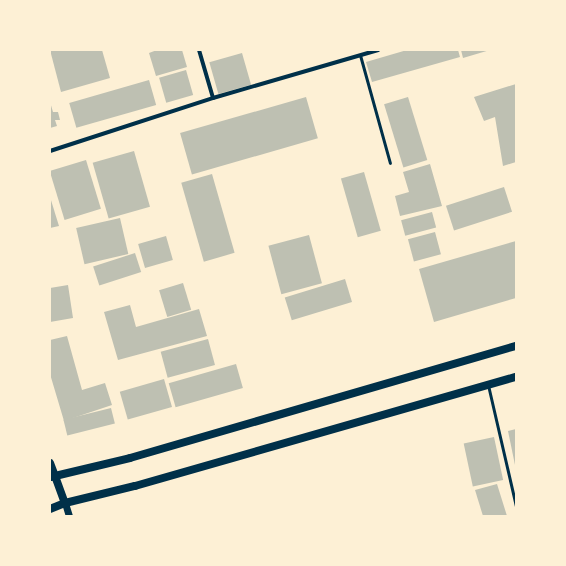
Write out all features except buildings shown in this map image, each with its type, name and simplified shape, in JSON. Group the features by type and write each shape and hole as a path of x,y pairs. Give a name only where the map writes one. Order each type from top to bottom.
{"main road":[{"path":"53,476 130,458 516,346"},
{"path":"50,509 64,503 135,486 516,377"},
{"path":"50,463 53,476 64,503"}],"street":[{"path":"199,50 213,98"},
{"path":"50,151 213,98 378,50"},
{"path":"64,503 69,516"}],"lane":[{"path":"360,55 390,163"},
{"path":"488,385 516,506"}]}
